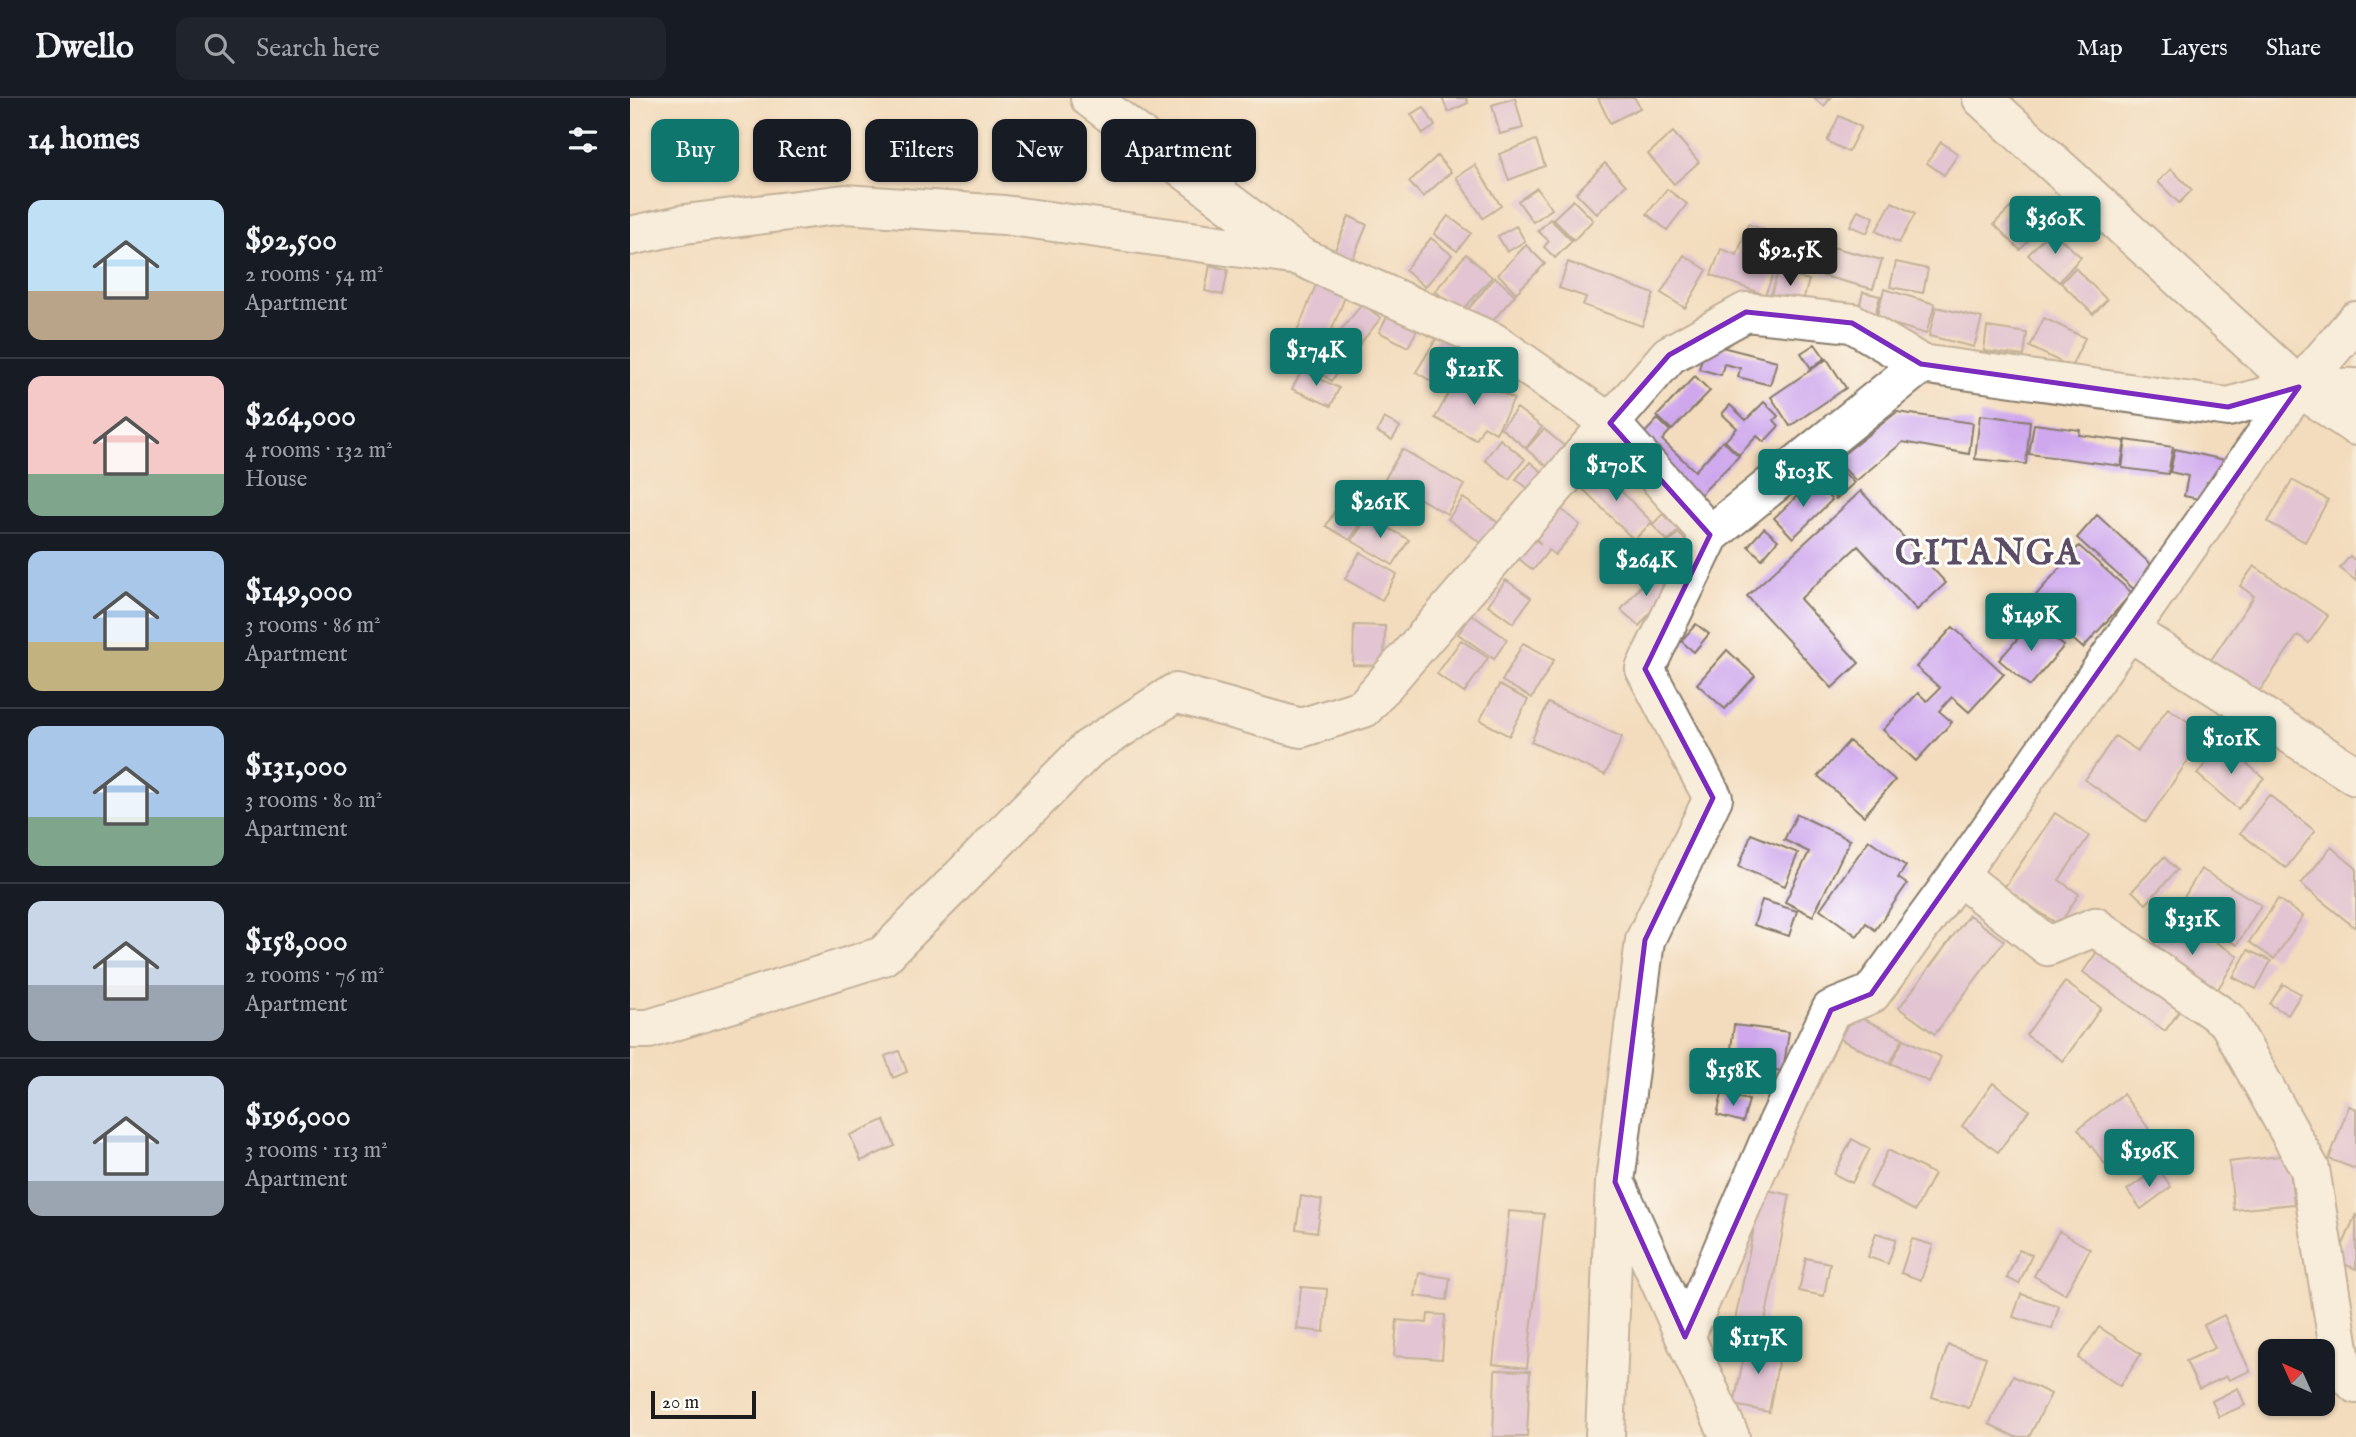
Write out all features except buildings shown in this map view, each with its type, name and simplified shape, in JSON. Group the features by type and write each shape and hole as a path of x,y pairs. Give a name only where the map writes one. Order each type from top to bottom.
{"street":[{"path":"1090,98 1299,256 1493,342 1610,423 1710,535"},
{"path":"1982,98 2299,387 2356,426"},
{"path":"630,236 685,224 845,204 1003,215 1299,256"},
{"path":"630,1029 649,1029 884,956 1088,749 1175,693 1301,728 1363,708 1669,355 1746,312 1852,323 1921,364 2228,407 2299,387 2356,388"},
{"path":"1685,1337 1768,1144 1831,1010 1871,994 1958,875 2299,387 2356,321"},
{"path":"1605,1437 1615,1182 1645,940 1713,798 1645,669 1710,535 1921,364"},
{"path":"2129,631 2356,776"},
{"path":"1958,875 2048,946 2095,927 2228,1021 2310,1169 2342,1367 2356,1384"},
{"path":"1615,1182 1730,1437"}],"highlighted area":[{"path":"1746,312 1852,323 1921,364 2228,407 2299,387 1871,994 1831,1010 1685,1337 1615,1182 1645,940 1713,798 1645,669 1710,535 1610,423 1669,355"}],"district":[{"name":"GITANGA","path":"1988,552"}]}
